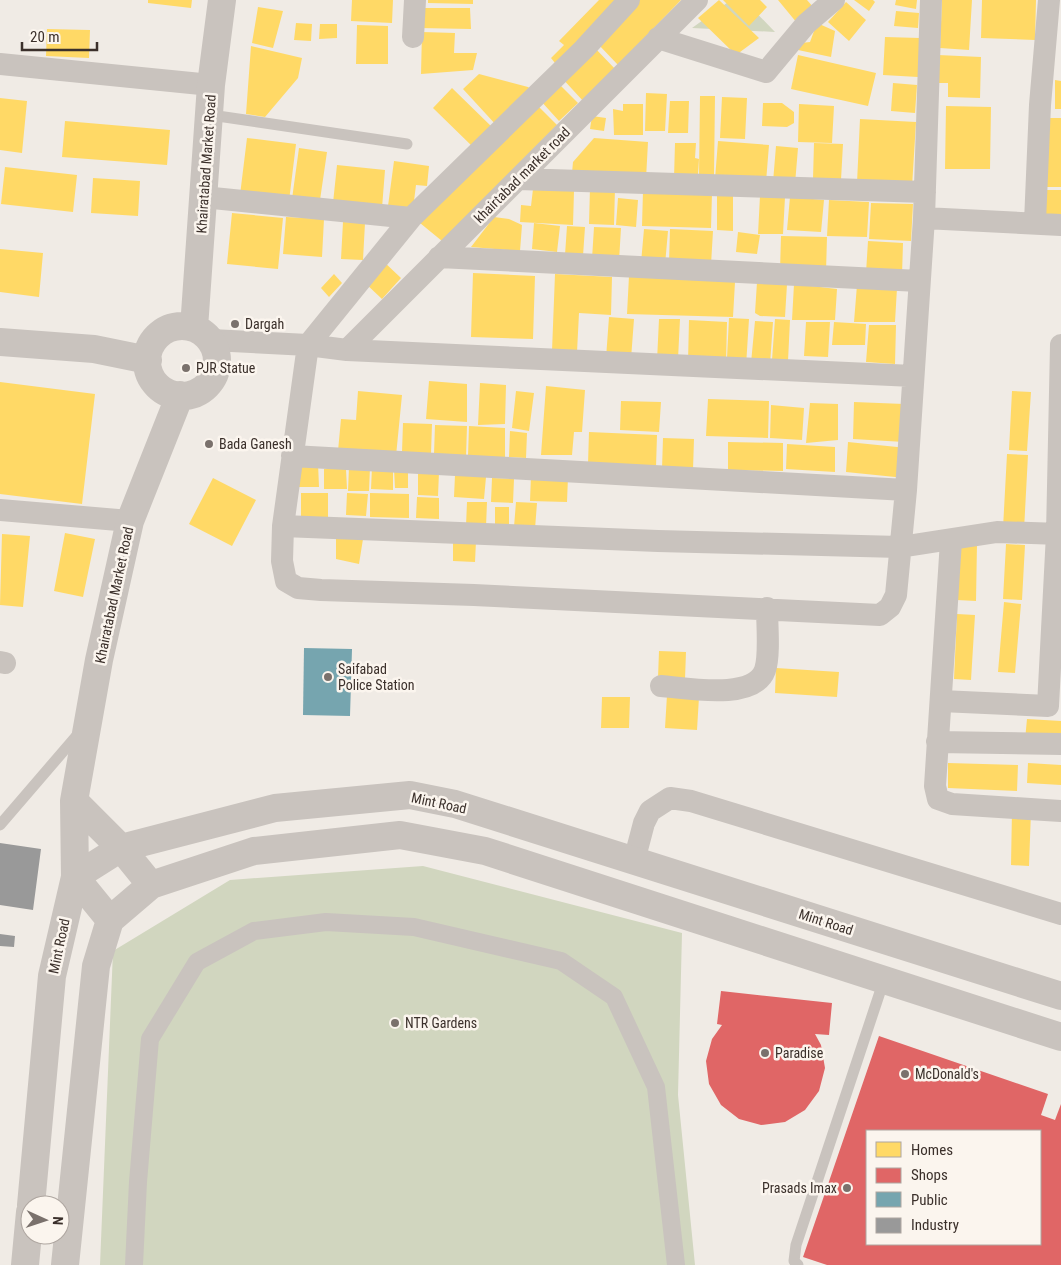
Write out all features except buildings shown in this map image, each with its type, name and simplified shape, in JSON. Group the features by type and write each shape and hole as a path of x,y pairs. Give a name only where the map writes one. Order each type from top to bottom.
{"street":[{"name":"Khairatabad Market Road","path":"74,877 74,801 87,724 130,521 180,395 195,394 208,385 216,371 217,355 203,334 203,197 211,85 222,0"},
{"path":"413,37 415,0"},
{"path":"629,0 584,49 410,218 308,345 283,526 282,561 286,581 298,588 474,594 880,615 890,607 896,595 906,490 924,218 931,0"},
{"name":"khairtabad market road","path":"347,350 697,0"},
{"path":"658,38 766,72 806,24 834,0"},
{"path":"1035,222 1040,105 1049,0"},
{"path":"0,64 211,85"},
{"path":"518,179 925,192"},
{"path":"203,197 410,218"},
{"path":"924,218 1035,222 1061,225"},
{"path":"439,257 919,281"},
{"path":"180,395 170,393 153,380 148,360 149,349 163,332 184,326 203,334 347,350 913,376"},
{"path":"0,342 94,349 148,360"},
{"path":"941,701 1048,706 1059,534 1061,345"},
{"path":"292,456 906,490"},
{"path":"0,510 130,521"},
{"path":"283,526 658,541 900,547 951,541 997,532 1059,534"},
{"path":"951,541 937,742 935,786 938,798 952,804 1061,811"},
{"path":"660,686 713,690 747,688 758,681 766,668 767,608"},
{"path":"937,742 1061,744"},
{"path":"400,835 410,795"},
{"name":"Mint Road","path":"32,1195 52,976 74,877 121,848 275,808 410,795 455,804 1061,996"},
{"path":"634,861 644,823 650,811 670,798 691,801 1061,914"},
{"path":"74,801 121,848 151,884"},
{"path":"66,1265 96,966 110,920 151,884 254,850 400,835 485,851 1061,1037"},
{"path":"74,877 110,920"},
{"path":"134,1265 138,1182 150,1040 197,962 254,931 326,922 414,927 561,961 614,997 656,1088 676,1265"},
{"path":"25,1265 27,1245"}],"lane":[{"path":"210,115 407,144"},
{"path":"0,825 87,724"},
{"path":"798,1265 794,1261 796,1245 884,980"}],"green space":[{"path":"731,0 744,0 775,32 692,28"},
{"name":"NTR Gardens","path":"423,866 682,933 678,1095 695,1265 100,1265 113,951 230,880"}],"place":[{"name":"Dargah","path":"235,324"},
{"name":"PJR Statue","path":"186,368"},
{"name":"Bada Ganesh","path":"209,444"},
{"name":"Saifabad Police Station","path":"328,677"},
{"name":"NTR Gardens","path":"395,1023"},
{"name":"Paradise","path":"765,1053"},
{"name":"McDonald's","path":"905,1074"},
{"name":"Prasads Imax","path":"847,1188"}]}
